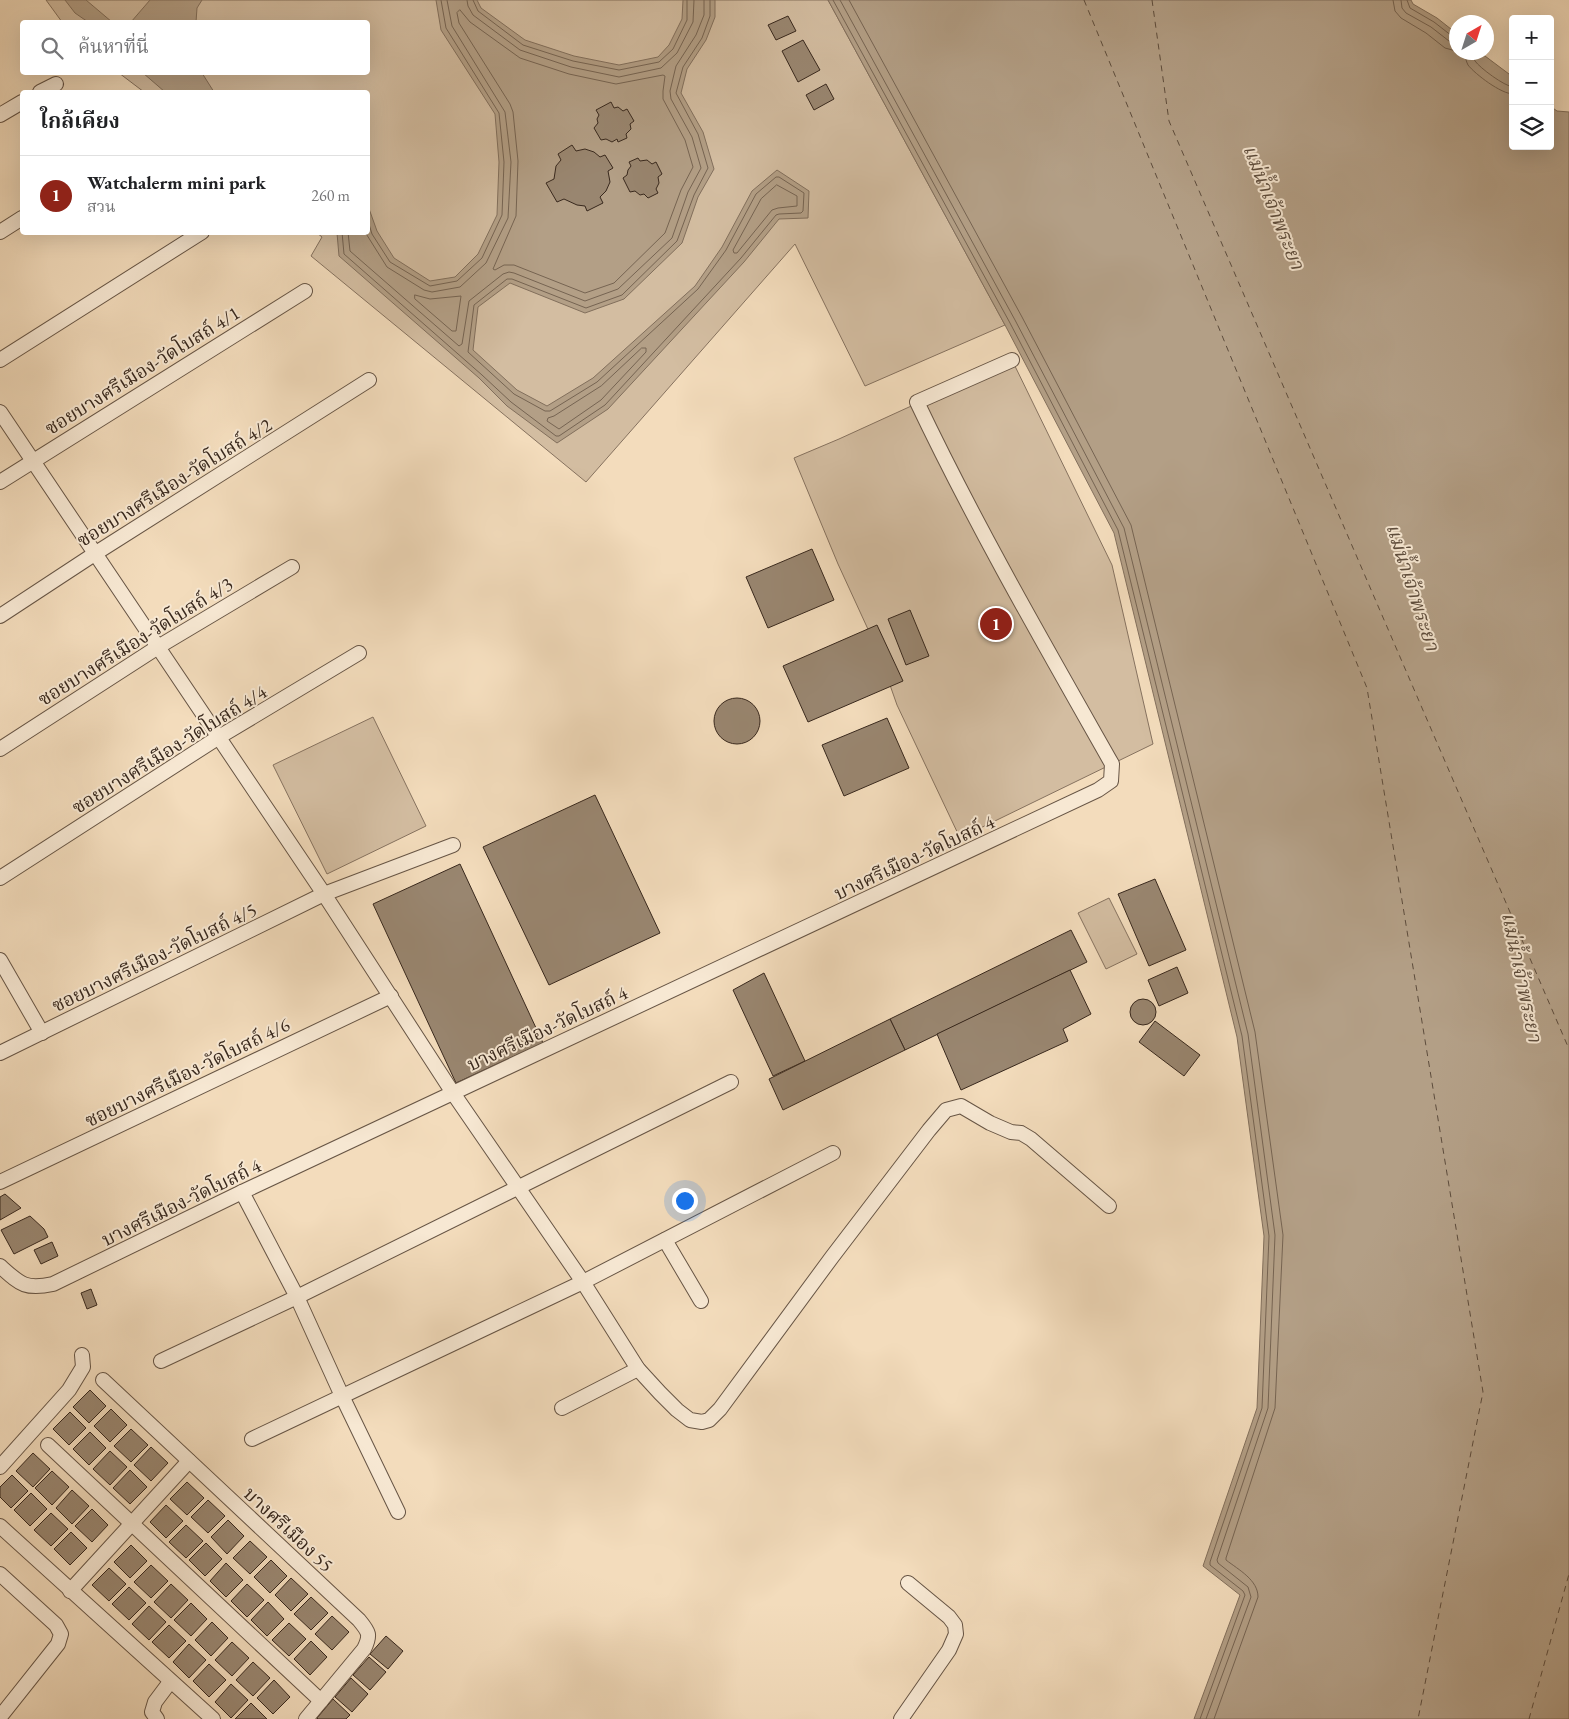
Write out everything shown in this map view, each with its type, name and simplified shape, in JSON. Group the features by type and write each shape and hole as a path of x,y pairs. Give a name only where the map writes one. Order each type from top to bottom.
{"street":[{"path":"44,90 56,84"},
{"path":"0,115 20,103"},
{"path":"0,232 20,219"},
{"path":"0,360 197,235"},
{"name":"ซอยบางศรีเมือง-วัดโบสถ์ 4/1","path":"0,482 305,291"},
{"name":"บางศรีเมือง-วัดโบสถ์ 4","path":"0,1266 18,1282 36,1288 53,1284 242,1192 1098,790 1111,781 1112,764 1015,592 950,471 917,402 1012,360"},
{"name":"ซอยบางศรีเมือง-วัดโบสถ์ 4/2","path":"0,616 369,380"},
{"path":"0,412 324,894 453,1094 583,1282 638,1369 665,1399 690,1420 702,1422 709,1420 720,1409 832,1258 946,1110 961,1106 990,1123 1011,1132 1021,1133 1032,1139 1109,1206"},
{"name":"ซอยบางศรีเมือง-วัดโบสถ์ 4/3","path":"0,749 158,647 292,567"},
{"name":"ซอยบางศรีเมือง-วัดโบสถ์ 4/4","path":"0,878 219,737 359,653"},
{"name":"ซอยบางศรีเมือง-วัดโบสถ์ 4/5","path":"0,1053 324,894 453,845"},
{"path":"0,960 42,1033"},
{"name":"ซอยบางศรีเมือง-วัดโบสถ์ 4/6","path":"0,1182 391,996"},
{"path":"161,1362 297,1297 731,1082"},
{"path":"252,1439 583,1282 833,1153"},
{"path":"242,1192 297,1297 398,1512"},
{"path":"665,1240 701,1300"},
{"path":"0,1467 69,1390 83,1367 82,1355"},
{"path":"562,1408 638,1369"},
{"name":"บางศรีเมือง 55","path":"103,1380 367,1629 369,1640 364,1649 306,1719"},
{"path":"48,1445 321,1701"},
{"path":"70,1591 131,1522 189,1461"},
{"path":"0,1526 213,1719"},
{"path":"0,1574 56,1625 61,1634 58,1644 0,1717"},
{"path":"901,1719 949,1650 956,1634 955,1625 949,1617 908,1583"},
{"path":"157,1719 152,1712 155,1702 170,1682"}],"shaded area":[{"path":"46,0 828,0 1005,325 865,386 795,244 586,482 311,256 322,237 320,235 370,235 370,90 141,90 122,75 370,75 370,20 61,20"},
{"path":"1012,360 1112,565 1153,744 960,838 897,705 878,651 838,564 794,458"},
{"path":"373,717 426,826 327,874 273,765"},
{"path":"1109,898 1137,954 1106,969 1078,913"}],"water":[{"path":"65,0 86,0 110,20 85,20 75,13"},
{"path":"150,0 202,0 197,8 196,20 133,20"},
{"path":"436,0 477,0 481,8 525,40 574,56 619,65 658,57 669,45 682,19 683,0 715,0 715,17 706,40 687,69 681,93 703,132 714,169 698,197 682,243 624,299 585,313 510,283 478,307 473,350 517,390 547,406 593,378 695,286 722,247 752,191 777,170 809,191 808,218 779,219 744,262 608,409 557,443 507,406 479,378 339,256 337,235 370,235 370,212 377,231 394,258 430,281 455,277 478,254 497,215 499,162 495,114 441,30"},
{"name":"แม่น้ำเจ้าพระยา","path":"828,0 1411,0 1413,4 1449,27 1449,60 1490,60 1509,74 1509,150 1554,150 1554,109 1569,112 1569,1719 1194,1719 1240,1595 1203,1566 1257,1408 1264,1236 1237,1037 1114,533 1005,325"},
{"path":"145,75 203,75 213,90 163,90"}],"building":[{"path":"788,16 796,31 776,40 768,25"},
{"path":"803,40 820,70 798,82 782,51"},
{"path":"826,84 834,99 814,110 806,95"},
{"path":"611,102 614,108 618,107 623,111 627,109 634,121 630,124 631,129 626,134 627,138 618,142 617,139 612,142 606,139 601,140 594,128 598,123 599,115 596,110"},
{"path":"572,145 576,151 585,149 594,152 600,157 605,155 613,168 608,171 610,182 606,191 600,197 603,203 587,211 585,206 577,205 564,199 557,202 546,183 554,179 556,166 561,160 558,154"},
{"path":"638,158 640,161 647,160 652,164 656,162 662,174 658,177 659,183 656,189 658,193 648,198 644,194 640,195 635,191 630,192 623,178 627,175 631,166 629,162"},
{"path":"812,549 834,600 768,628 746,577"},
{"path":"910,610 929,656 906,665 888,619"},
{"path":"877,625 903,681 808,722 783,666"},
{"path":"742,698 746,699 756,708 759,712 759,730 750,740 742,744 732,744 724,740 715,730 714,716 718,708 728,699"},
{"path":"887,718 909,768 844,796 822,745"},
{"path":"595,795 660,933 549,985 483,847"},
{"path":"460,864 543,1043 456,1083 373,904"},
{"path":"1155,879 1186,950 1149,966 1118,894"},
{"path":"1071,930 1087,962 905,1050 890,1019"},
{"path":"1177,967 1188,993 1159,1006 1148,980"},
{"path":"1070,970 1091,1014 1063,1029 1068,1041 961,1090 937,1034"},
{"path":"764,973 805,1061 773,1076 733,990"},
{"path":"1143,999 1152,1003 1156,1012 1152,1021 1143,1025 1134,1021 1130,1012 1134,1003"},
{"path":"890,1019 905,1050 783,1110 769,1079"},
{"path":"1155,1021 1200,1055 1184,1076 1139,1042"},
{"path":"5,1194 21,1208 0,1220 0,1197"},
{"path":"30,1216 44,1229 48,1237 14,1254 1,1230"},
{"path":"52,1242 58,1256 41,1264 34,1250"},
{"path":"91,1289 97,1305 87,1309 81,1293"},
{"path":"90,1390 106,1406 89,1423 73,1407"},
{"path":"111,1409 127,1425 110,1442 94,1426"},
{"path":"70,1412 86,1428 69,1445 53,1429"},
{"path":"131,1429 148,1445 131,1462 114,1446"},
{"path":"90,1432 106,1448 89,1465 73,1449"},
{"path":"151,1447 168,1463 151,1481 134,1465"},
{"path":"110,1451 127,1467 110,1485 93,1469"},
{"path":"33,1453 50,1469 33,1487 16,1471"},
{"path":"130,1470 147,1487 130,1504 113,1488"},
{"path":"52,1471 69,1487 52,1505 35,1488"},
{"path":"12,1475 28,1491 11,1508 0,1497 0,1487"},
{"path":"187,1482 204,1498 187,1515 170,1499"},
{"path":"72,1490 89,1506 72,1524 56,1508"},
{"path":"31,1493 47,1509 30,1526 14,1510"},
{"path":"208,1500 225,1516 208,1533 191,1517"},
{"path":"166,1505 183,1521 166,1538 150,1522"},
{"path":"92,1509 108,1525 92,1542 75,1526"},
{"path":"51,1513 68,1529 51,1546 34,1530"},
{"path":"228,1520 244,1536 227,1554 211,1537"},
{"path":"186,1525 203,1541 186,1558 169,1542"},
{"path":"71,1532 87,1548 70,1565 54,1549"},
{"path":"250,1541 267,1557 250,1574 233,1558"},
{"path":"206,1543 222,1559 205,1576 189,1560"},
{"path":"131,1545 147,1561 130,1578 114,1562"},
{"path":"271,1560 287,1576 270,1593 254,1577"},
{"path":"226,1563 243,1580 226,1597 210,1581"},
{"path":"151,1565 168,1581 151,1598 134,1582"},
{"path":"109,1568 126,1584 109,1601 92,1585"},
{"path":"291,1578 308,1594 291,1611 275,1595"},
{"path":"171,1584 188,1600 171,1618 154,1602"},
{"path":"247,1584 264,1600 247,1617 231,1601"},
{"path":"129,1587 146,1603 129,1620 112,1604"},
{"path":"311,1597 328,1613 311,1630 294,1614"},
{"path":"268,1602 284,1619 267,1636 251,1620"},
{"path":"191,1603 207,1619 191,1636 174,1620"},
{"path":"149,1606 166,1622 149,1640 132,1624"},
{"path":"332,1616 349,1632 332,1650 315,1634"},
{"path":"212,1622 228,1638 211,1656 195,1640"},
{"path":"289,1623 306,1639 289,1656 272,1640"},
{"path":"169,1625 186,1641 169,1658 152,1642"},
{"path":"386,1636 403,1651 388,1669 370,1654"},
{"path":"311,1641 327,1657 310,1675 294,1659"},
{"path":"232,1642 249,1658 232,1676 215,1660"},
{"path":"189,1644 206,1660 189,1678 173,1662"},
{"path":"369,1657 386,1672 370,1690 353,1675"},
{"path":"253,1662 270,1678 253,1696 236,1680"},
{"path":"209,1664 226,1680 209,1697 193,1681"},
{"path":"351,1678 368,1694 352,1712 335,1697"},
{"path":"274,1680 290,1697 273,1714 257,1698"},
{"path":"231,1684 248,1700 231,1718 215,1702"},
{"path":"333,1699 350,1715 346,1719 318,1719 317,1718"},
{"path":"251,1703 267,1719 235,1719"}],"ferry route":[{"path":"1084,0 1367,688 1483,1392 1418,1719"},
{"path":"1152,0 1169,121 1569,1049"},
{"path":"1529,1719 1569,1574"}],"place":[{"name":"Watchalerm mini park","path":"996,624"}]}
